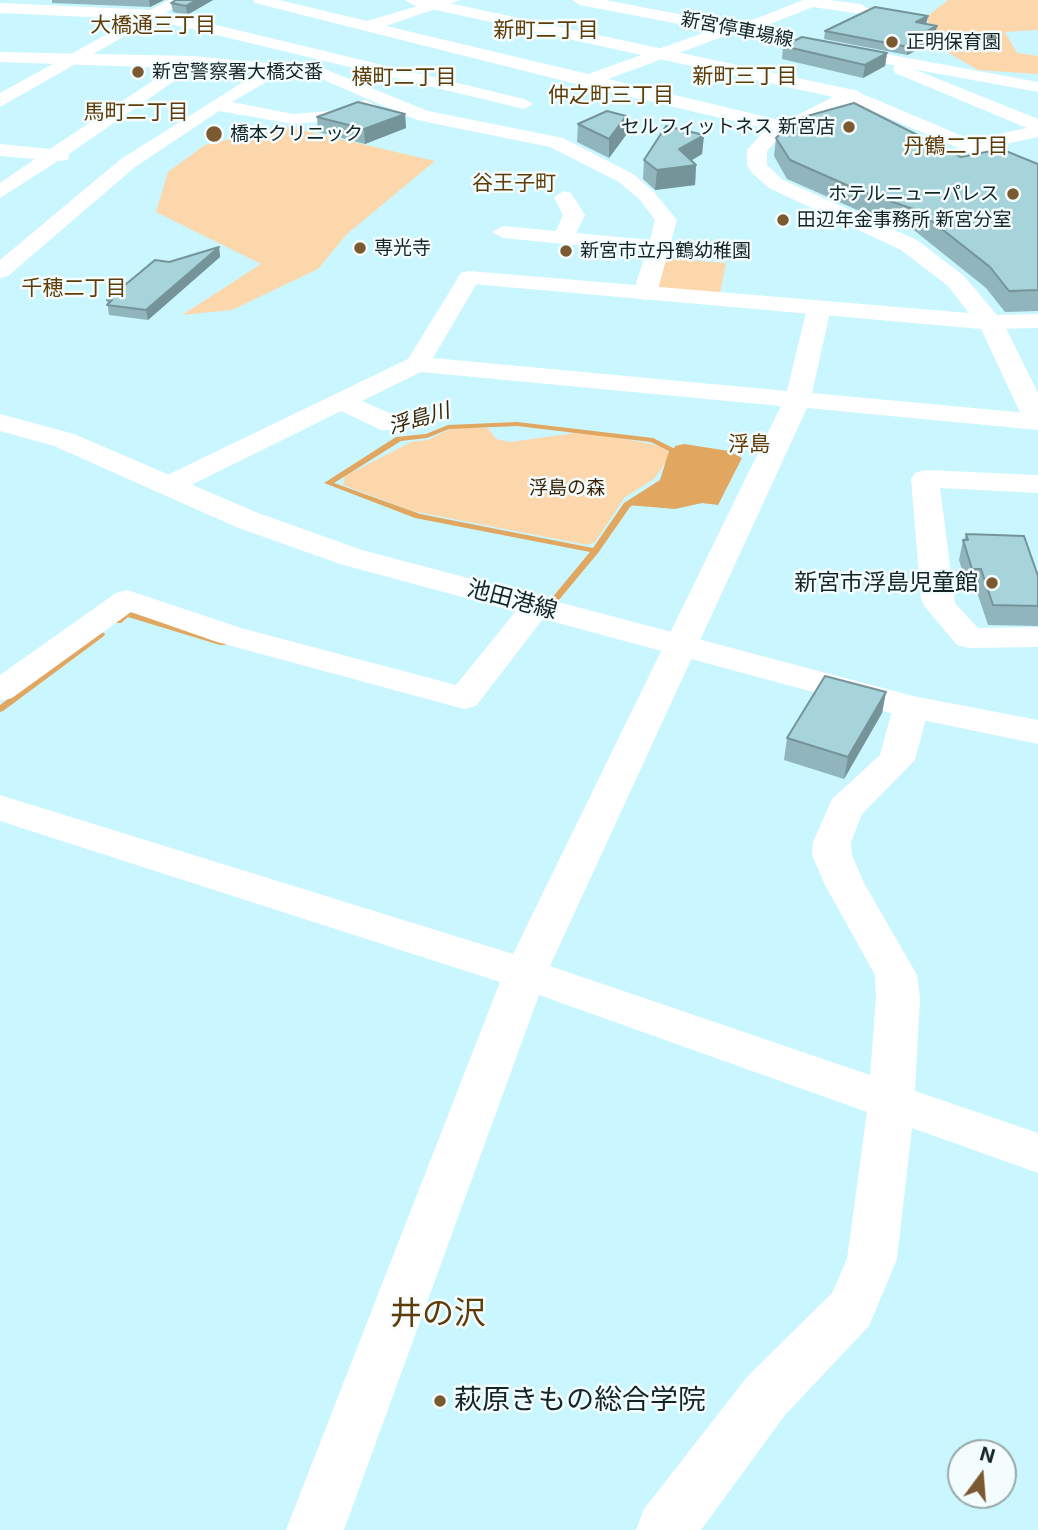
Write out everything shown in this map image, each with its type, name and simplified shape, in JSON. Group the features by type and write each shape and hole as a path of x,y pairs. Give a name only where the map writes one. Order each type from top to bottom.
{"main road":[{"path":"0,101 180,0"},
{"path":"412,0 446,2 851,95 968,146 1034,171"},
{"name":"新宮停車場線","path":"580,0 707,24 734,24 907,66 1038,87"},
{"path":"907,66 785,127 764,141 757,150 757,165 762,173 797,194 909,245 956,281 990,323 1038,422"},
{"path":"469,278 990,323"},
{"name":"池田港線","path":"0,422 64,440 247,520 351,556 911,708 1038,732"}],"street":[{"path":"260,0 785,127"},
{"path":"0,271 128,163 216,105 278,68 368,26 446,2"},
{"path":"471,125 734,24 811,2 861,9"},
{"path":"9,28 42,5"},
{"path":"0,8 42,5 154,15 524,104"},
{"path":"0,192 187,64 244,36"},
{"path":"0,57 278,68 322,73 411,112 556,142 626,178 647,196 666,220 645,293"},
{"path":"907,66 1038,126"},
{"path":"411,112 538,67"},
{"path":"638,107 662,97"},
{"path":"216,105 293,119 332,116 384,99"},
{"path":"968,146 1038,131"},
{"path":"556,142 580,132"},
{"path":"0,150 128,163"},
{"path":"563,237 573,215 564,197"},
{"path":"503,232 658,247"},
{"path":"0,249 24,252"},
{"path":"167,486 417,364 469,278"},
{"path":"323,1528 525,974 744,507 798,399 819,308"},
{"path":"990,323 1038,321"},
{"path":"417,364 1038,422"},
{"path":"342,402 391,424"},
{"path":"1038,484 925,479 937,599 942,607 969,638 1038,637"},
{"path":"0,691 127,600 229,635 464,698 536,607"},
{"path":"665,1530 766,1396 851,1309 872,1259 888,1140 888,1098 898,998 896,975 886,951 845,885 832,855 832,842 845,808 897,760 911,708"},
{"path":"0,808 525,974 888,1098 1038,1153"}],"green space":[{"path":"948,0 1038,0 1038,30 1005,32 1017,53 1038,56 1038,74 978,70 935,45 941,38 925,18"},
{"path":"284,126 435,161 347,234 318,269 232,310 182,315 261,264 156,212 168,172 205,145"},
{"path":"660,258 726,263 719,298 649,292"},
{"name":"浮島の森","path":"452,428 488,428 496,439 510,442 575,433 611,436 665,447 669,453 667,461 654,479 625,497 595,542 588,545 412,511 343,485 345,476 411,442 428,440"}],"shaded area":[{"path":"684,444 729,451 742,458 718,505 702,503 675,509 627,505 663,481 675,446"}],"building":[{"path":"176,0 197,0 186,6 171,3"},
{"path":"875,7 928,16 916,22 937,26 919,35 928,37 908,47 825,31"},
{"path":"802,37 887,53 865,65 783,46"},
{"path":"358,102 405,114 364,129 317,117"},
{"path":"854,103 961,157 1001,149 1038,164 1038,290 1009,291 990,267 919,211 858,190 790,160 776,138 792,122"},
{"path":"607,111 626,116 609,139 578,124"},
{"path":"666,126 704,135 679,149 696,165 657,170 644,160"},
{"path":"219,247 146,310 107,305 112,300 107,300 155,260 169,262"},
{"path":"966,534 1024,536 1038,576 1038,606 993,605 981,569 972,569 963,540 968,540"},
{"path":"825,676 886,692 848,757 787,738"}],"waterway":[{"name":"浮島川","path":"517,424 653,440 673,450 663,481 627,505 595,551 418,516 328,483 399,439 427,436 448,427 517,424"},
{"name":"浮島川","path":"545,611 595,551"},
{"name":"浮島川","path":"118,621 127,614 223,643"},
{"name":"浮島川","path":"0,709 101,634"}],"place":[{"name":"正明保育園","path":"892,42"},
{"name":"新宮警察署大橋交番","path":"138,72"},
{"name":"セルフィットネス 新宮店","path":"849,127"},
{"name":"橋本クリニック","path":"214,134"},
{"name":"ホテルニューパレス","path":"1013,194"},
{"name":"田辺年金事務所 新宮分室","path":"783,220"},
{"name":"専光寺","path":"360,248"},
{"name":"新宮市立丹鶴幼稚園","path":"566,251"},
{"name":"新宮市浮島児童館","path":"992,583"},
{"name":"萩原きもの総合学院","path":"440,1401"}],"district":[{"name":"大橋通三丁目","path":"153,26"},
{"name":"新町二丁目","path":"546,31"},
{"name":"新町三丁目","path":"745,77"},
{"name":"横町二丁目","path":"404,78"},
{"name":"仲之町三丁目","path":"611,96"},
{"name":"馬町二丁目","path":"136,113"},
{"name":"丹鶴二丁目","path":"956,147"},
{"name":"谷王子町","path":"514,184"},
{"name":"千穂二丁目","path":"74,289"},
{"name":"浮島","path":"749,445"},
{"name":"井の沢","path":"438,1314"}]}
